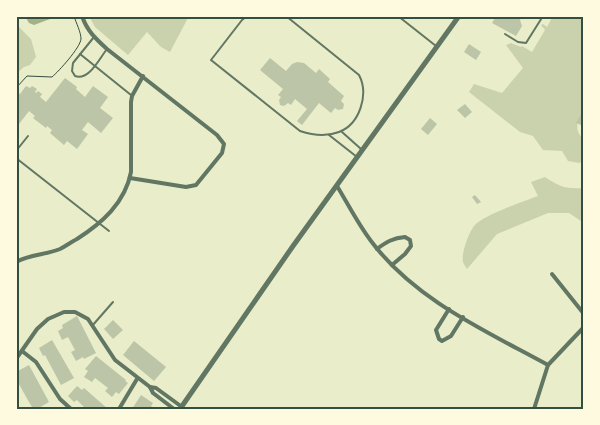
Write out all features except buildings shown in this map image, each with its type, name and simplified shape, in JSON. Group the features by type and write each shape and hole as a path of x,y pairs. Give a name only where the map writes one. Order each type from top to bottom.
{"street":[{"path":"82,16 85,26 107,49 222,140 224,147 222,153 196,185 186,187 130,178"},
{"path":"16,359 37,329 48,319 64,312 82,314 88,319 115,360 137,379 150,387 156,388 181,408 293,246 459,16"},
{"path":"16,262 64,247 99,224 120,201 130,178 132,96 143,76"},
{"path":"337,186 361,227 377,249 403,277 463,318 548,365"},
{"path":"377,249 388,241 397,238 405,237 410,240 411,246 406,254 392,265"},
{"path":"552,274 584,314"},
{"path":"449,309 436,330 439,339 442,341 451,336 463,318"},
{"path":"534,409 548,365 584,327"},
{"path":"22,351 36,362 60,398 72,409"},
{"path":"119,409 137,379"},
{"path":"150,387 152,392 174,409"},
{"path":"163,400 167,396"}],"lane":[{"path":"247,16 211,60 300,131 313,135 329,135 341,131 354,120 360,110 364,84 360,75 286,16"},
{"path":"398,16 437,47"},
{"path":"505,34 518,42 526,43 542,18 536,16"},
{"path":"94,37 72,67 75,76 84,77 107,49"},
{"path":"80,54 132,96"},
{"path":"341,131 362,150"},
{"path":"329,135 357,158"},
{"path":"16,151 28,136"},
{"path":"16,158 109,231"},
{"path":"92,326 113,302"}],"path":[{"path":"16,88 27,76 52,77 62,67 81,40 74,16"}],"shaded area":[{"path":"25,16 58,16 34,25 29,23"},
{"path":"89,16 189,16 170,52 161,47 147,32 128,55 95,27"},
{"path":"553,16 584,16 584,115 581,114 577,128 579,134 584,139 584,161 579,163 568,161 562,151 543,150 533,136 520,132 469,92 474,84 502,93 523,68 506,45 511,43 522,46 532,52 545,30 541,25 543,24 547,27"},
{"path":"16,24 31,39 36,57 30,65 24,67 16,74"},
{"path":"545,177 563,187 584,188 584,223 569,213 548,213 497,234 467,269 463,262 463,253 474,226 483,219 538,196 531,182"}]}
